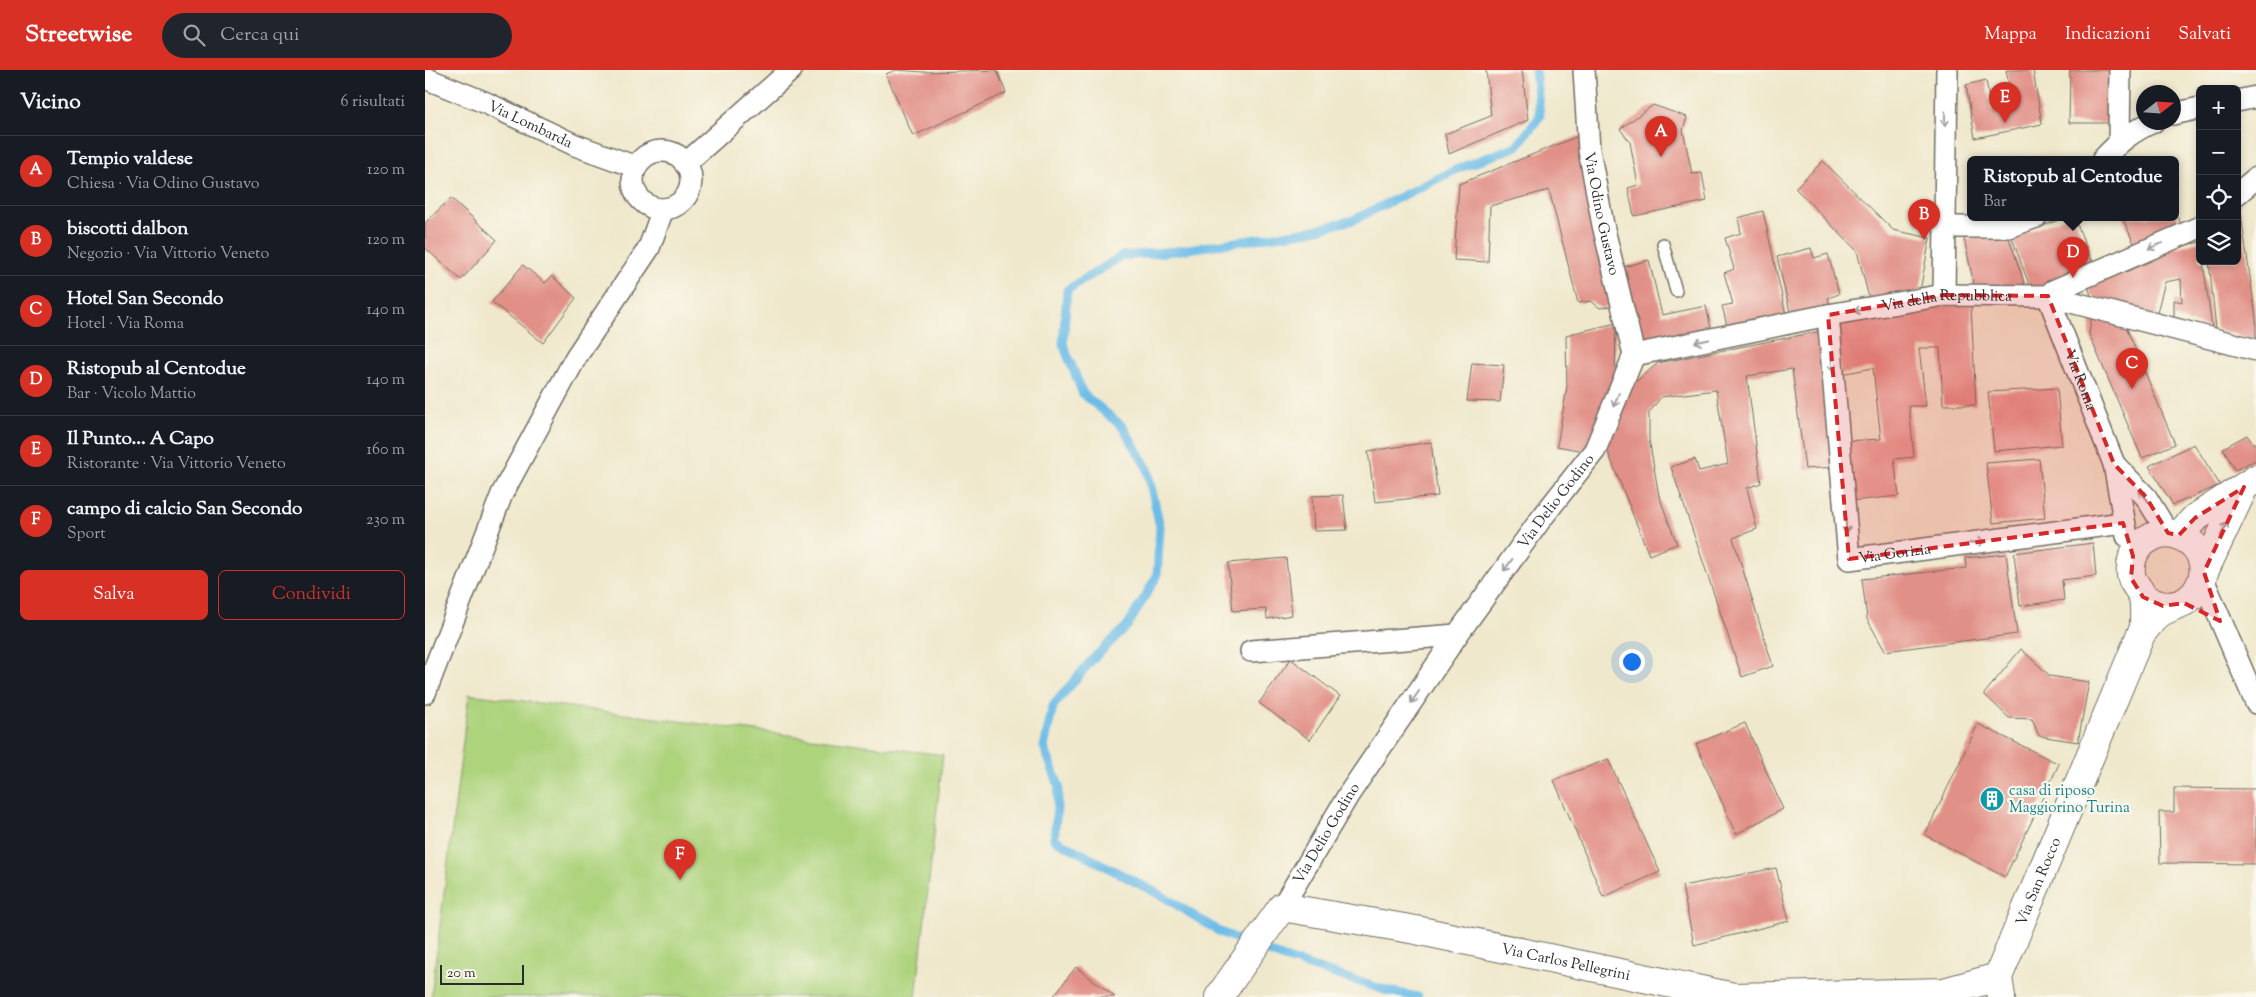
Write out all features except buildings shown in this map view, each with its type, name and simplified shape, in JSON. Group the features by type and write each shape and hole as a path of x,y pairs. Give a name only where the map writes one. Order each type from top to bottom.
{"street":[{"path":"685,164 791,70"},
{"name":"Via Odino Gustavo","path":"1584,70 1589,150 1603,225 1634,355"},
{"path":"1944,295 1947,70"},
{"path":"2119,142 2120,70"},
{"name":"Via Lombarda","path":"425,78 484,102 575,145 636,167"},
{"path":"2241,100 2256,97"},
{"path":"2181,112 2196,109"},
{"path":"2106,156 2119,142 2137,130"},
{"path":"660,151 670,152 685,164 690,180 685,196 672,207 655,208 640,199 633,184 636,167 650,154 660,151"},
{"path":"2241,191 2256,178"},
{"path":"425,693 502,494 576,357 649,248 663,209"},
{"path":"1944,227 2008,227 2025,221"},
{"path":"2048,296 2053,291 2196,229"},
{"name":"Via della Repubblica","path":"1634,355 1828,315 1944,295 2048,296 2256,350"},
{"name":"Via Roma","path":"2048,296 2114,464 2123,523 2133,556"},
{"name":"Via Gorizia","path":"1828,315 1849,559 2123,523"},
{"name":"Via Delio Godino","path":"1282,908 1349,794 1457,635 1541,519 1595,450 1634,355"},
{"name":"Via Roma","path":"2114,464 2145,497 2173,534"},
{"path":"2144,628 2143,597 2131,578 2133,556 2138,547 2146,540 2173,534 2250,483"},
{"path":"2144,628 2157,614 2179,604 2199,588 2203,575 2250,483"},
{"path":"2173,534 2189,541 2198,549 2202,560 2203,575 2220,621 2256,703"},
{"path":"2143,597 2163,606 2179,604 2220,621"},
{"name":"Via San Rocco","path":"1999,987 2144,628"},
{"path":"1251,651 1457,635"},
{"path":"1219,997 1264,930 1282,908"},
{"name":"Via Carlos Pellegrini","path":"1282,908 1416,930 1734,997 1943,992 1999,987"}],"lane":[{"path":"1663,244 1676,291"}],"highlighted area":[{"path":"1944,295 2048,296 2114,464 2146,497 2168,533 2179,535 2195,518 2244,487 2204,572 2220,621 2184,603 2163,606 2143,597 2131,578 2133,556 2123,523 1849,559 1828,315"}],"green space":[{"path":"469,694 943,755 916,997 431,997"}],"waterway":[{"path":"1418,997 1388,991 1284,958 1220,932 1164,897 1054,839 1059,786 1044,747 1053,706 1091,661 1128,625 1157,576 1160,527 1147,468 1123,427 1083,394 1063,344 1067,290 1122,256 1175,251 1310,231 1353,220 1457,169 1517,146 1540,116 1535,70"}],"place":[{"name":"Il Punto... A Capo","path":"2005,123"},
{"name":"Tempio valdese","path":"1661,157"},
{"name":"biscotti dalbon","path":"1924,240"},
{"name":"Ristopub al Centodue","path":"2073,278"},
{"name":"Hotel San Secondo","path":"2132,389"},
{"name":"casa di riposo Maggiorino Turina","path":"1992,799"},
{"name":"campo di calcio San Secondo","path":"680,880"}]}
